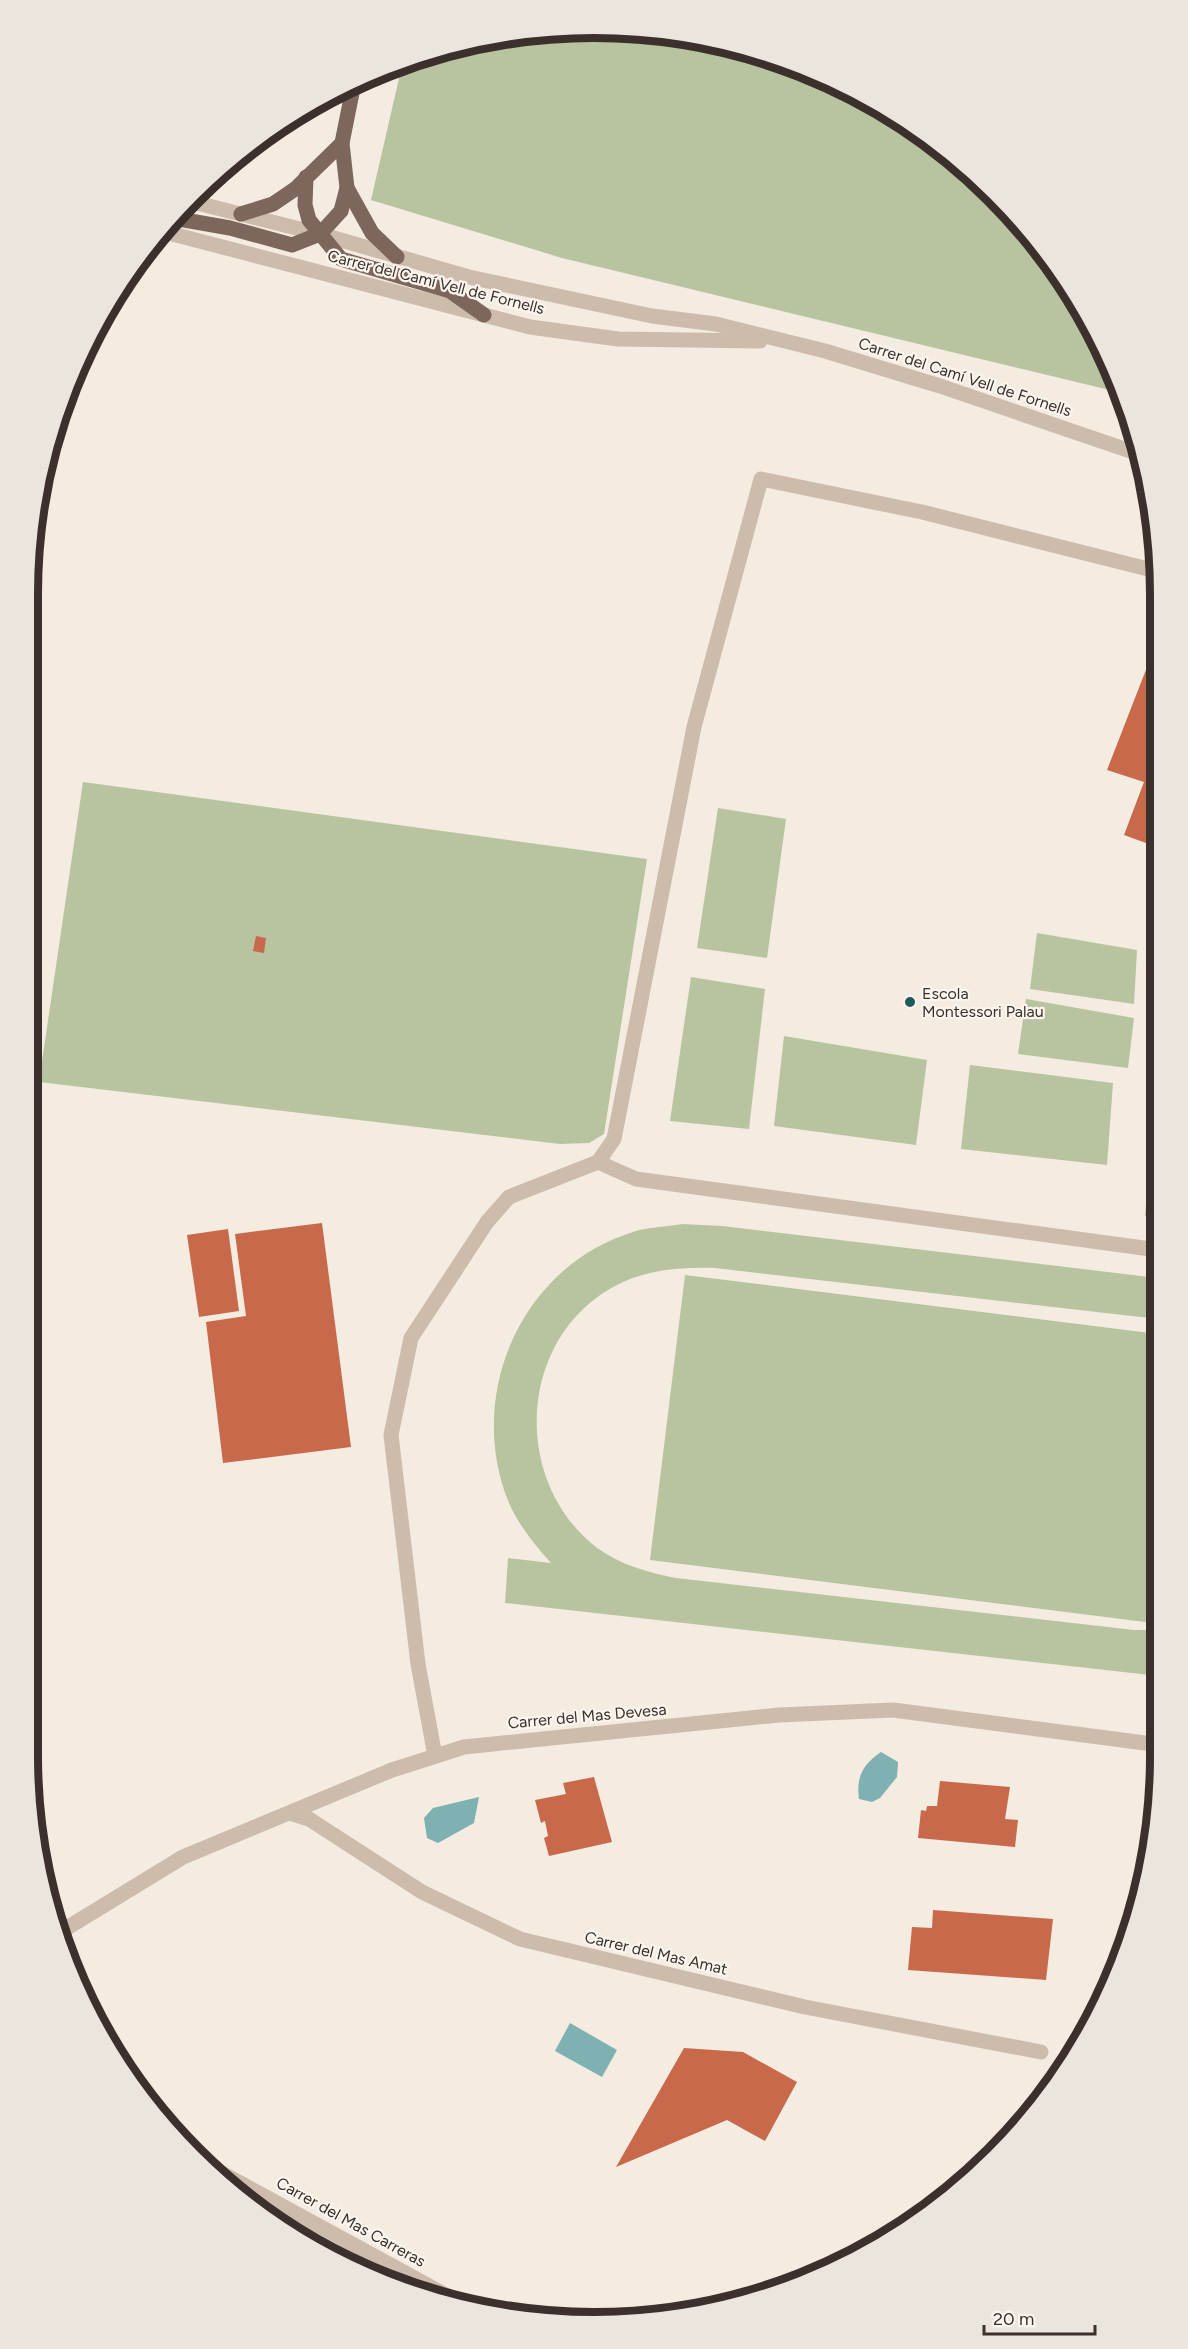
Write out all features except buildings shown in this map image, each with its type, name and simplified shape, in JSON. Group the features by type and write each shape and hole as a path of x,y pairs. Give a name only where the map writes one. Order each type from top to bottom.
{"main road":[{"path":"183,220 230,228 292,245 320,234 341,211 347,188 342,143 352,93"},
{"path":"241,214 273,204 342,143"},
{"path":"306,177 304,205 309,220 341,259 450,291 484,315"},
{"path":"347,188 372,233 397,257"}],"street":[{"name":"Carrer del Camí Vell de Fornells","path":"197,203 523,290 652,316 716,324 825,351 888,368 1132,452"},
{"name":"Carrer del Camí Vell de Fornells","path":"170,233 530,327 618,339 679,342 778,341"},
{"path":"435,1756 418,1664 391,1435 411,1338 487,1222 509,1197 598,1162 614,1139 694,727 761,479 922,513 1149,569"},
{"path":"598,1162 636,1179 1150,1249"},
{"name":"Carrer del Mas Devesa","path":"65,1929 183,1857 392,1770 464,1747 520,1739 779,1715 893,1710 1150,1744"},
{"name":"Carrer del Mas Amat","path":"290,1813 309,1819 422,1892 520,1939 805,2007 1041,2052"},
{"name":"Carrer del Mas Carreras","path":"236,2181 431,2287"}],"green space":[{"path":"594,38 667,42 738,56 807,80 872,112 933,152 988,200 1036,255 1057,285 1093,348 1112,391 562,258 371,200 400,73 450,56 485,48 558,39"},
{"path":"83,782 647,859 604,1134 589,1143 560,1144 39,1082"},
{"path":"718,808 786,819 767,958 697,948"},
{"path":"1037,933 1137,950 1134,1004 1030,989"},
{"path":"691,977 765,989 749,1129 670,1121"},
{"path":"1026,999 1134,1018 1128,1068 1018,1054"},
{"path":"784,1036 927,1060 916,1145 774,1126"},
{"path":"970,1065 1113,1083 1107,1165 961,1149"},
{"path":"1150,1159 1150,1216 1145,1216"},
{"path":"682,1224 722,1226 1150,1277 1150,1318 715,1268 667,1270 632,1278 587,1306 561,1335 545,1370 537,1408 539,1447 549,1484 568,1518 596,1547 615,1559 634,1567 676,1578 1150,1630 1150,1675 505,1603 508,1558 551,1563 528,1535 513,1511 497,1462 494,1420 499,1379 512,1340 533,1305 560,1274 593,1249 633,1232"},
{"path":"685,1275 1150,1333 1150,1623 650,1560"}],"water":[{"path":"881,1752 898,1762 897,1777 880,1798 872,1802 859,1799 858,1791 862,1772 865,1766"},
{"path":"479,1797 474,1823 438,1843 427,1838 424,1818 433,1808"},
{"path":"570,2023 617,2050 602,2077 555,2051"}],"place":[{"name":"Escola Montessori Palau","path":"910,1002"}]}
